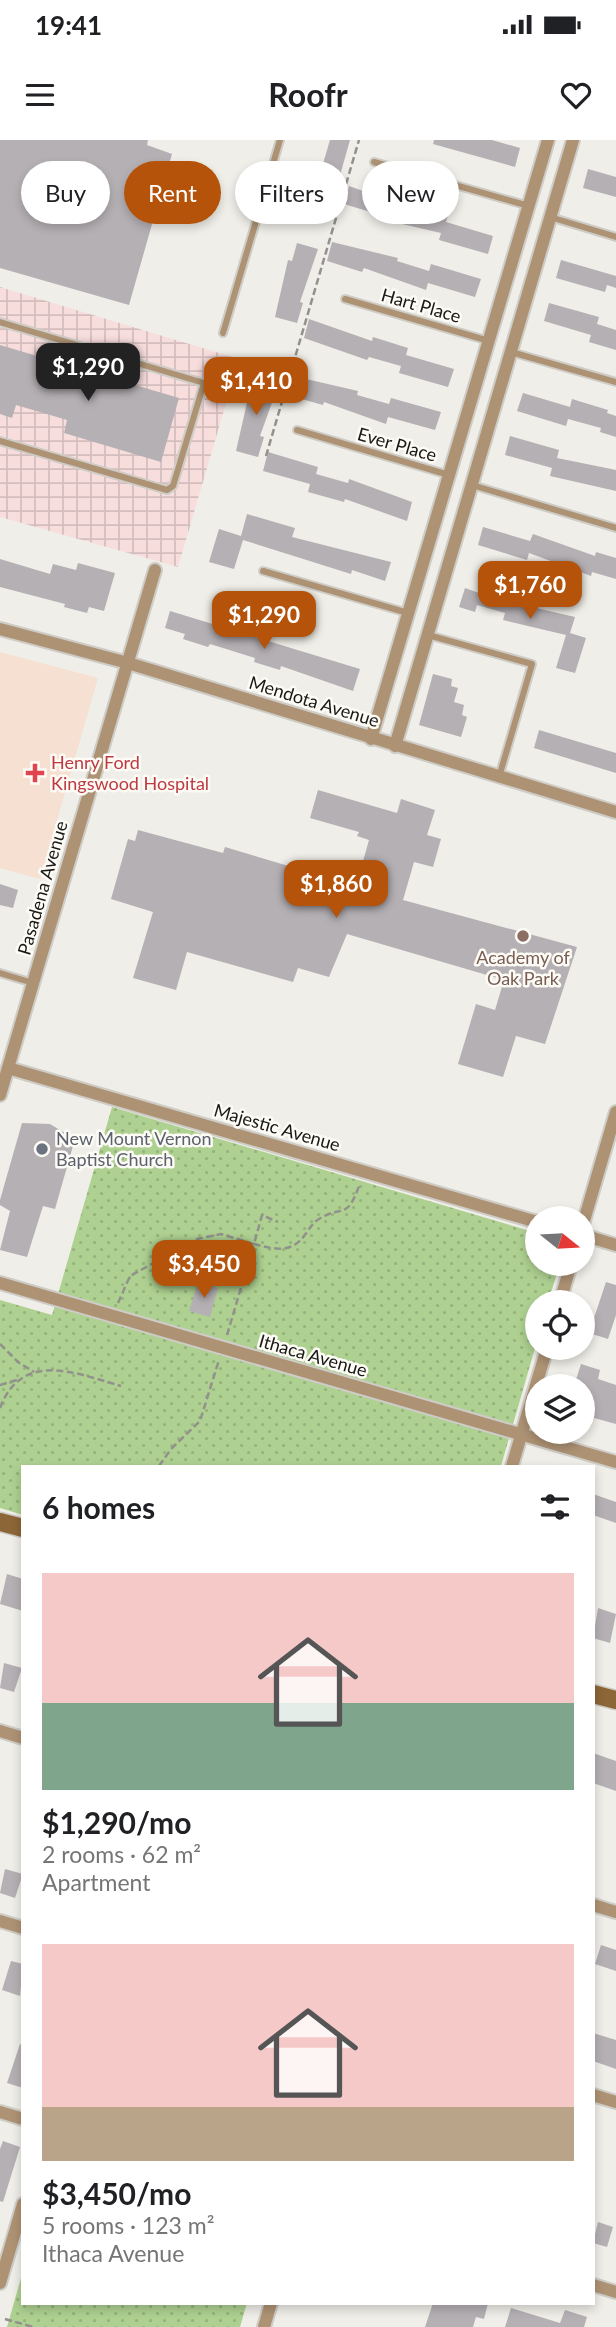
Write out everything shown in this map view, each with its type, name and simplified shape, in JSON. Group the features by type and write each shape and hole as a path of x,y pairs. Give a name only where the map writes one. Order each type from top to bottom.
{"street":[{"path":"371,739 548,140"},
{"path":"395,746 573,140"},
{"path":"511,265 534,272"},
{"path":"468,409 492,415"},
{"path":"426,554 449,561"},
{"name":"Pasadena Avenue","path":"0,1095 155,570"},
{"name":"Mendota Avenue","path":"0,629 128,663 616,812"},
{"name":"Majestic Avenue","path":"8,1068 525,1219"},
{"path":"588,1206 616,1112"},
{"path":"595,1239 616,1245"},
{"name":"Ithaca Avenue","path":"0,1283 616,1462"},
{"path":"512,1465 543,1360"},
{"path":"0,1521 21,1527"},
{"path":"595,1694 616,1700"},
{"path":"0,1731 21,1737"},
{"path":"595,1906 616,1912"},
{"path":"0,1921 21,1927"},
{"path":"595,2096 616,2102"},
{"path":"0,2112 21,2118"},
{"path":"0,2283 21,2211"},
{"path":"595,2287 616,2292"},
{"path":"264,2327 270,2305"}],"lane":[{"path":"223,333 280,140"},
{"path":"459,186 529,205"},
{"path":"550,217 616,237"},
{"name":"Hart Place","path":"345,299 489,341"},
{"path":"0,322 204,383 173,486 167,490 0,441"},
{"path":"511,352 616,382"},
{"name":"Ever Place","path":"297,430 449,475"},
{"path":"472,485 616,528"},
{"path":"263,571 408,613"},
{"path":"428,635 532,664 499,778"},
{"path":"0,973 33,983"}],"path":[{"path":"265,456 359,140"},
{"path":"117,1307 122,1288 130,1276 197,1239 221,1234 275,1249 297,1245 322,1217 344,1212 359,1186"},
{"path":"226,1339 262,1215 278,1222"},
{"path":"0,1344 18,1362 34,1372"},
{"path":"160,1465 171,1449 200,1421 220,1356"},
{"path":"0,1408 6,1391 34,1372 61,1370 121,1385"},
{"path":"0,1385 19,1380"},
{"path":"5,2319 33,2327"}],"shaded area":[{"path":"0,287 239,359 178,567 0,517"},
{"name":"Henry Ford Kingswood Hospital","path":"0,652 98,678 40,879 0,868"}],"green space":[{"path":"112,1107 525,1229 525,1276 556,1276 552,1290 525,1290 525,1360 532,1360 527,1374 525,1374 525,1383 501,1465 21,1465 21,1514 0,1508 0,1300 52,1315"},
{"path":"21,2278 21,2305 246,2305 240,2327 7,2327"}],"building":[{"path":"0,140 148,140 147,145 172,154 170,161 124,161 124,224 152,224 129,305 0,268"},
{"path":"330,140 350,140 344,161 324,161"},
{"path":"434,140 492,140 520,148 515,167 433,144"},
{"path":"588,169 616,177 616,197 583,188"},
{"path":"349,186 362,191 362,209 348,205"},
{"path":"402,224 453,224 493,236 488,254 439,240 441,233"},
{"path":"332,242 398,258 397,261 429,271 431,264 481,279 475,297 428,283 426,290 364,268 362,272 327,261"},
{"path":"297,243 318,249 300,302 303,303 297,323 275,317 288,260 292,261"},
{"path":"561,260 616,276 616,288 607,285 605,292 556,278"},
{"path":"549,303 599,317 597,324 616,330 616,350 589,342 591,335 544,321"},
{"path":"309,319 372,341 373,337 408,348 406,355 454,369 448,387 399,373 401,366 369,357 367,360 304,338"},
{"path":"0,345 179,398 161,462 64,433 67,420 16,405 12,418 0,414"},
{"path":"293,376 358,391 357,395 389,404 391,398 441,412 435,430 388,417 386,424 324,402 323,405 287,395"},
{"path":"257,377 279,383 260,436 264,437 258,457 236,451 249,394 252,396"},
{"path":"523,393 570,407 572,399 608,410 607,413 616,416 616,437 600,432 601,428 568,419 566,426 517,411"},
{"path":"510,436 559,450 557,458 616,470 616,491 550,476 552,468 505,455"},
{"path":"268,452 318,467 316,474 348,483 349,479 412,502 407,521 345,499 344,502 308,492 310,484 263,471"},
{"path":"247,514 295,528 292,537 391,562 385,581 352,570 351,574 243,540 234,569 209,562 219,529 241,536"},
{"path":"483,527 530,541 533,534 595,556 596,552 616,558 616,579 592,572 591,576 529,553 527,560 478,545"},
{"path":"0,559 50,574 53,564 76,570 78,563 115,573 104,611 89,607 87,613 64,607 65,604 0,587"},
{"path":"481,585 512,595 510,602 575,617 570,633 586,638 575,673 556,668 566,635 503,620 505,613 477,605 475,612 459,607 465,588 479,593"},
{"path":"170,611 360,669 353,691 281,666 280,670 254,662 255,658 210,644 208,647 183,639 185,634 165,628"},
{"path":"433,674 452,679 451,686 458,688 454,702 464,705 462,715 467,717 461,737 419,725"},
{"path":"539,730 616,753 616,773 534,748"},
{"path":"318,790 397,813 401,799 435,810 427,835 441,839 433,867 414,862 403,900 577,947 545,1044 516,1036 503,1077 458,1064 476,1004 495,1010 504,980 347,934 329,977 298,968 293,982 187,952 176,990 133,978 153,912 111,899 128,839 135,841 138,830 223,853 225,847 356,886 369,840 357,836 359,832 310,818"},
{"path":"0,884 18,890 13,908 0,905"},
{"path":"22,1123 50,1124 75,1139 55,1209 43,1206 27,1257 0,1250 10,1211 0,1205 0,1200"},
{"path":"198,1282 218,1288 210,1317 189,1311"},
{"path":"606,1282 616,1285 616,1315 608,1339 595,1335 595,1315"},
{"path":"581,1364 600,1370 598,1379 616,1385 616,1424 595,1418 595,1374 578,1374"},
{"path":"595,1495 616,1502 616,1523 595,1516"},
{"path":"7,1574 21,1578 21,1610 0,1604"},
{"path":"598,1608 616,1614 610,1643 595,1639"},
{"path":"4,1663 21,1668 14,1692 0,1688"},
{"path":"595,1754 616,1761 616,1791 595,1784"},
{"path":"5,1869 21,1873 15,1898 0,1893"},
{"path":"601,1945 616,1950 616,1971 595,1964"},
{"path":"11,1961 21,1964 20,1996 2,1990"},
{"path":"595,2034 616,2040 616,2069 595,2062"},
{"path":"20,2044 21,2044 21,2087 7,2083"},
{"path":"3,2141 20,2147 3,2202 0,2201 0,2149"},
{"path":"598,2222 613,2227 607,2247 595,2244"},
{"path":"432,2305 488,2305 484,2319 476,2317 473,2327 425,2327"},
{"path":"511,2308 560,2323 565,2310 587,2317 584,2327 505,2327"}],"place":[{"name":"Henry Ford Kingswood Hospital","path":"35,773"},
{"name":"Academy of Oak Park","path":"523,936"},
{"name":"New Mount Vernon Baptist Church","path":"42,1149"}]}
